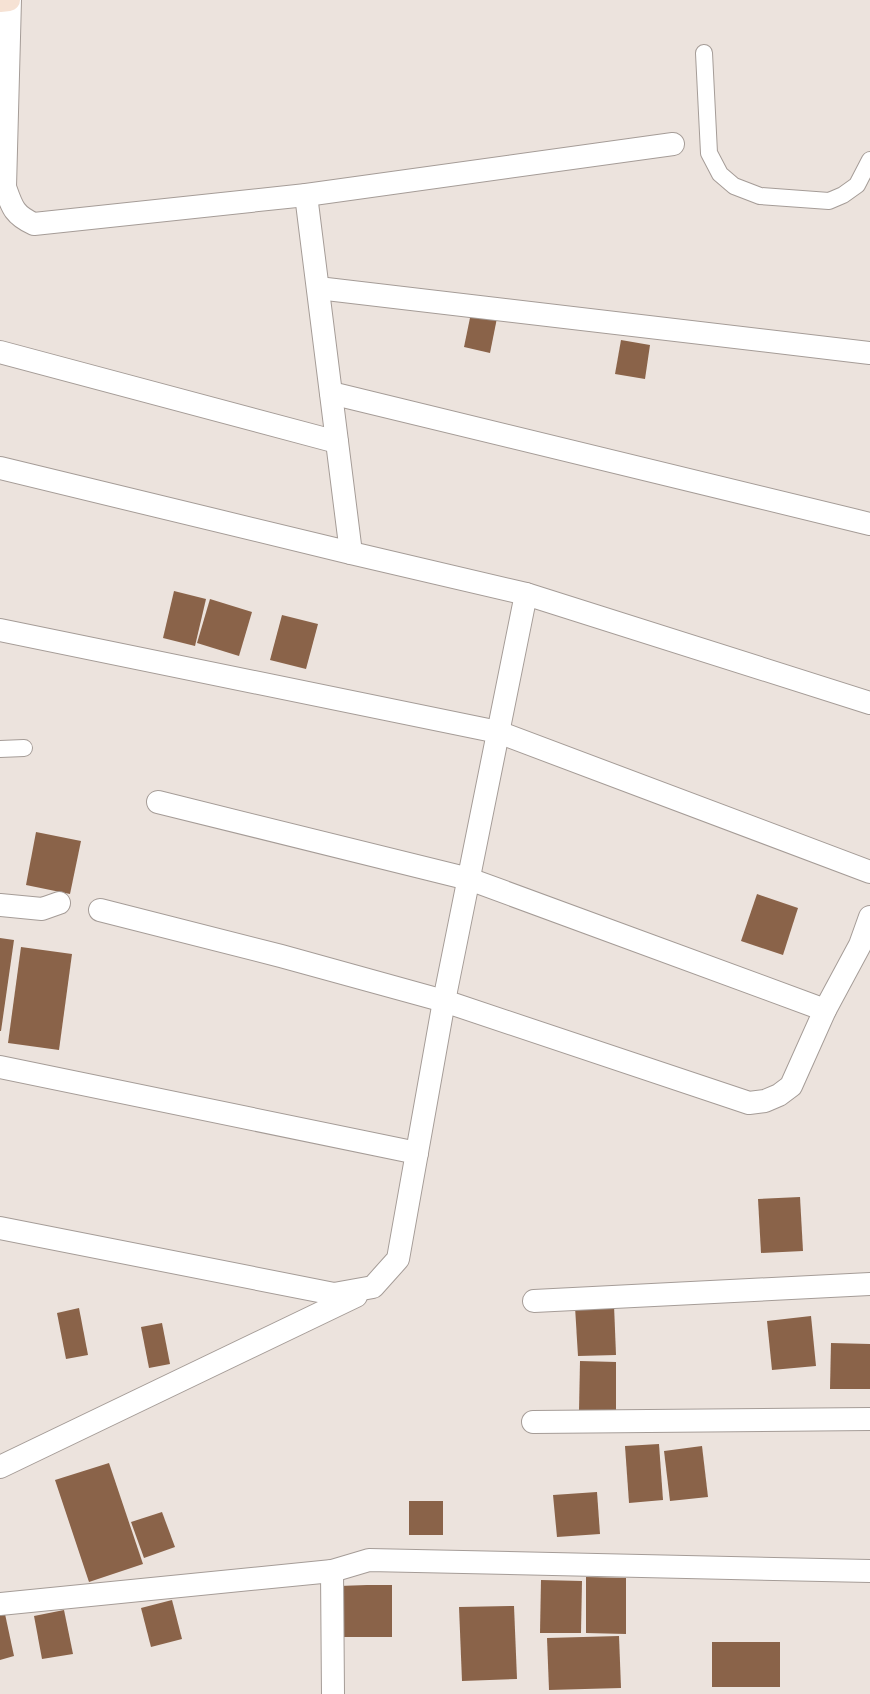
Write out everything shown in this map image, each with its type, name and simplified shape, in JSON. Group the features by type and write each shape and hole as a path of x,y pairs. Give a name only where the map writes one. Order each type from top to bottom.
{"street":[{"path":"0,1 9,0 5,187 11,205 22,218 34,224 306,195 673,144"},
{"path":"306,195 351,553"},
{"path":"318,288 870,354"},
{"path":"0,352 337,442"},
{"path":"331,393 870,524"},
{"path":"0,468 526,594 870,703"},
{"path":"0,1467 373,1288 398,1259 444,1001 526,594"},
{"path":"0,630 498,732 870,872"},
{"path":"158,802 469,879 825,1010"},
{"path":"0,905 42,909 59,903"},
{"path":"100,910 281,956 444,1001 749,1103 765,1101 779,1095 791,1086 825,1010 865,947 870,917"},
{"path":"0,1067 417,1152"},
{"path":"0,1228 334,1294 373,1288"},
{"path":"534,1301 870,1284"},
{"path":"533,1422 870,1419"},
{"path":"0,1604 332,1571 369,1560 870,1572"},
{"path":"332,1571 333,1694"}],"lane":[{"path":"704,53 709,153 720,174 734,186 760,196 829,201 843,195 857,185 870,160"},
{"path":"0,749 24,748"}],"building":[{"path":"471,313 497,318 490,353 464,347"},
{"path":"621,340 650,345 645,379 615,374"},
{"path":"174,591 206,599 195,646 163,638"},
{"path":"210,599 252,612 239,656 197,643"},
{"path":"282,615 318,624 306,669 270,660"},
{"path":"36,832 81,841 70,894 26,885"},
{"path":"757,894 798,908 783,955 741,941"},
{"path":"0,938 14,940 1,1031 0,1031"},
{"path":"21,947 72,954 59,1050 8,1043"},
{"path":"800,1197 803,1251 761,1253 758,1199"},
{"path":"614,1305 616,1355 578,1356 575,1307"},
{"path":"79,1308 88,1355 66,1359 57,1313"},
{"path":"811,1316 816,1366 772,1370 767,1321"},
{"path":"162,1323 170,1364 149,1368 141,1327"},
{"path":"831,1343 870,1344 870,1389 830,1389"},
{"path":"580,1361 616,1362 616,1411 579,1411"},
{"path":"659,1444 663,1500 629,1503 625,1446"},
{"path":"702,1446 708,1497 670,1501 664,1451"},
{"path":"109,1463 143,1564 89,1582 55,1480"},
{"path":"597,1492 600,1534 557,1537 553,1495"},
{"path":"409,1501 443,1501 443,1535 409,1535"},
{"path":"162,1512 175,1547 144,1558 131,1522"},
{"path":"586,1577 626,1578 626,1634 586,1633"},
{"path":"541,1580 582,1581 581,1633 540,1633"},
{"path":"392,1585 392,1637 339,1637 339,1586"},
{"path":"172,1600 182,1639 151,1647 141,1608"},
{"path":"514,1606 517,1679 462,1681 459,1607"},
{"path":"64,1610 73,1654 42,1659 34,1616"},
{"path":"5,1614 14,1656 0,1660 0,1615"},
{"path":"619,1636 621,1688 549,1690 547,1638"},
{"path":"712,1642 780,1642 780,1687 712,1687"}]}
